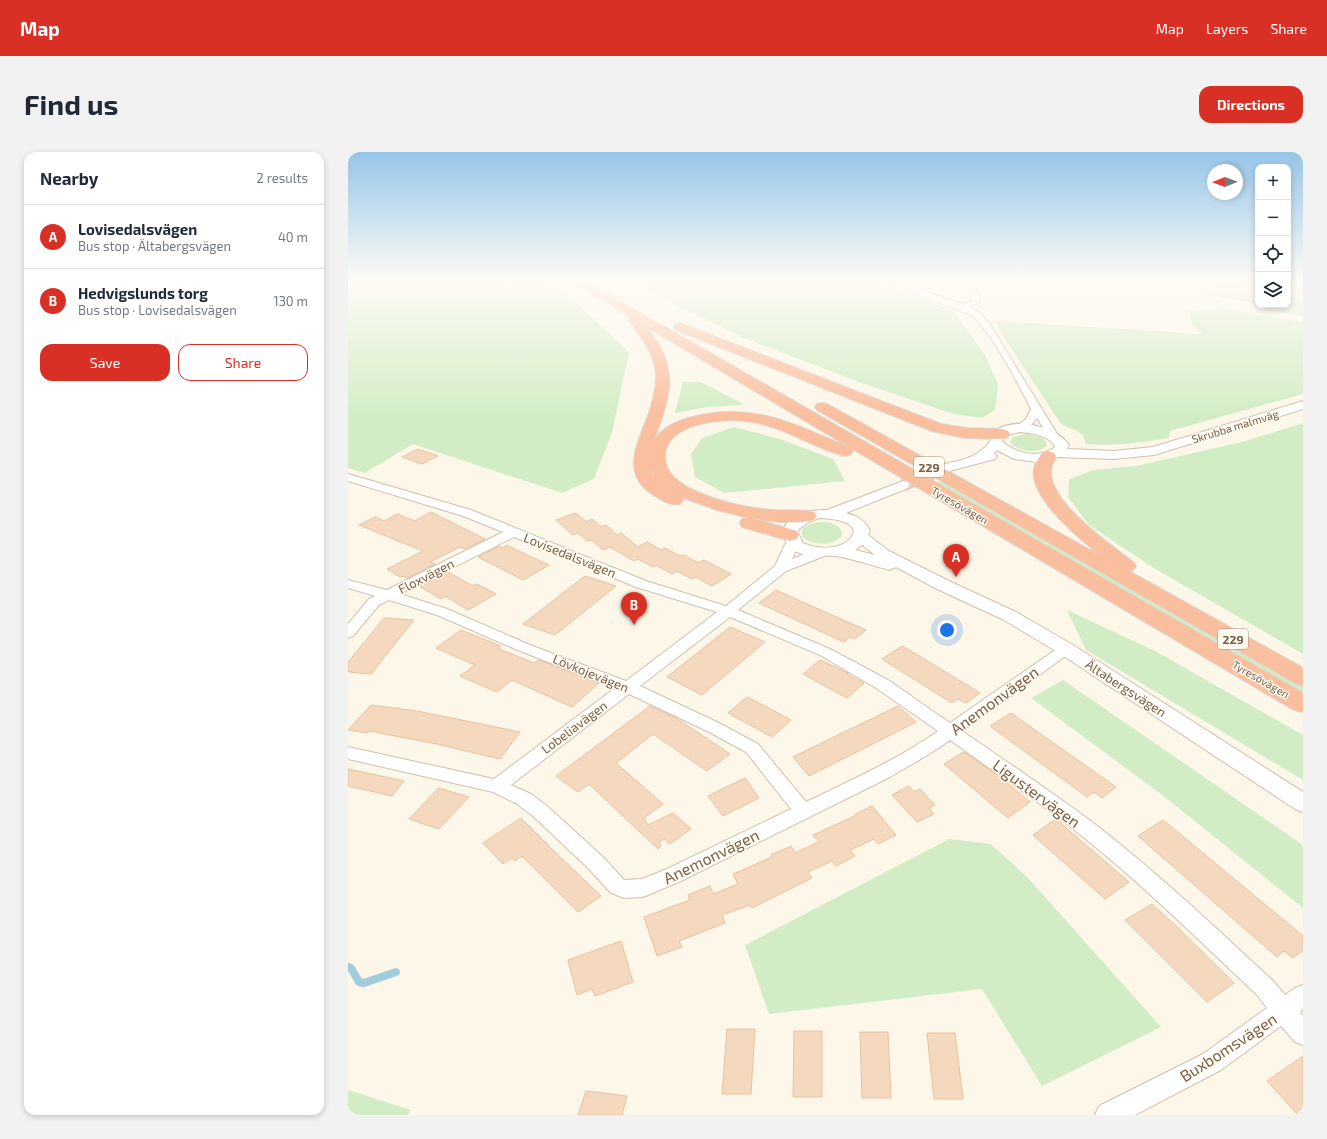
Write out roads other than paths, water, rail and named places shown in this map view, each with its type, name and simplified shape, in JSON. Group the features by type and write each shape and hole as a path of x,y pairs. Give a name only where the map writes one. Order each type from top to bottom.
{"highway":[{"path":"638,325 653,345 662,366 664,378 660,405 642,453 640,464 642,474 649,483 665,496 791,538"},
{"name":"Tyresövägen","path":"651,325 1303,704"},
{"name":"Tyresövägen","path":"676,325 1303,678"},
{"path":"680,327 936,428 966,434 999,438"},
{"path":"808,516 759,514 723,506 690,495 675,487 665,479 658,468 658,445 670,432 691,422 716,416 743,416 757,418 808,436 936,490"},
{"path":"1053,455 1042,465 1042,475 1045,487 1052,500 1080,529 1178,608"}],"street":[{"path":"986,325 1018,376 1036,409 1062,445 1062,449 1053,455"},
{"name":"Skrubba malmväg","path":"979,458 1138,454 1154,451 1166,446 1303,405"},
{"path":"946,468 979,458 992,449 999,438 1018,429 1031,420 1036,409"},
{"name":"Skrubba malmväg","path":"1018,429 1044,432 1079,446 1112,450 1166,446"},
{"path":"999,438 1007,452 1018,456"},
{"name":"Lovisedalsvägen","path":"348,477 466,513 641,584 728,611"},
{"path":"781,568 791,538 790,529 795,523 808,516 829,514 878,497 903,485"},
{"path":"728,611 781,568 828,552 846,549 856,544 865,513 878,497"},
{"name":"Ältabergsvägen","path":"829,514 847,517 883,554 1010,616 1066,649 1303,803"},
{"name":"Floxvägen","path":"348,633 374,602 514,532"},
{"name":"Ältabergsvägen","path":"791,538 797,546 807,550 857,555 943,584"},
{"name":"Lövkojevägen","path":"348,584 442,612 525,648 627,687 687,714 752,748 803,811"},
{"name":"Lobeliavägen","path":"497,786 728,611"},
{"name":"Ligustervägen","path":"728,611 825,652 882,684 952,731 1088,830 1178,906 1265,988 1294,1003 1303,1034"},
{"name":"Anemonvägen","path":"348,753 497,786 524,799 540,811 596,863 616,886 624,889 643,888 891,768 925,749 1066,649"},
{"name":"Buxbomsvägen","path":"1108,1115 1212,1062 1294,1003"}],"waterway":[{"path":"348,967 351,968 359,982 364,983 396,972"}],"tunnel":[{"path":"903,485 946,468"}],"place":[{"name":"Lovisedalsvägen","path":"956,577"},
{"name":"Hedvigslunds torg","path":"634,625"}]}
